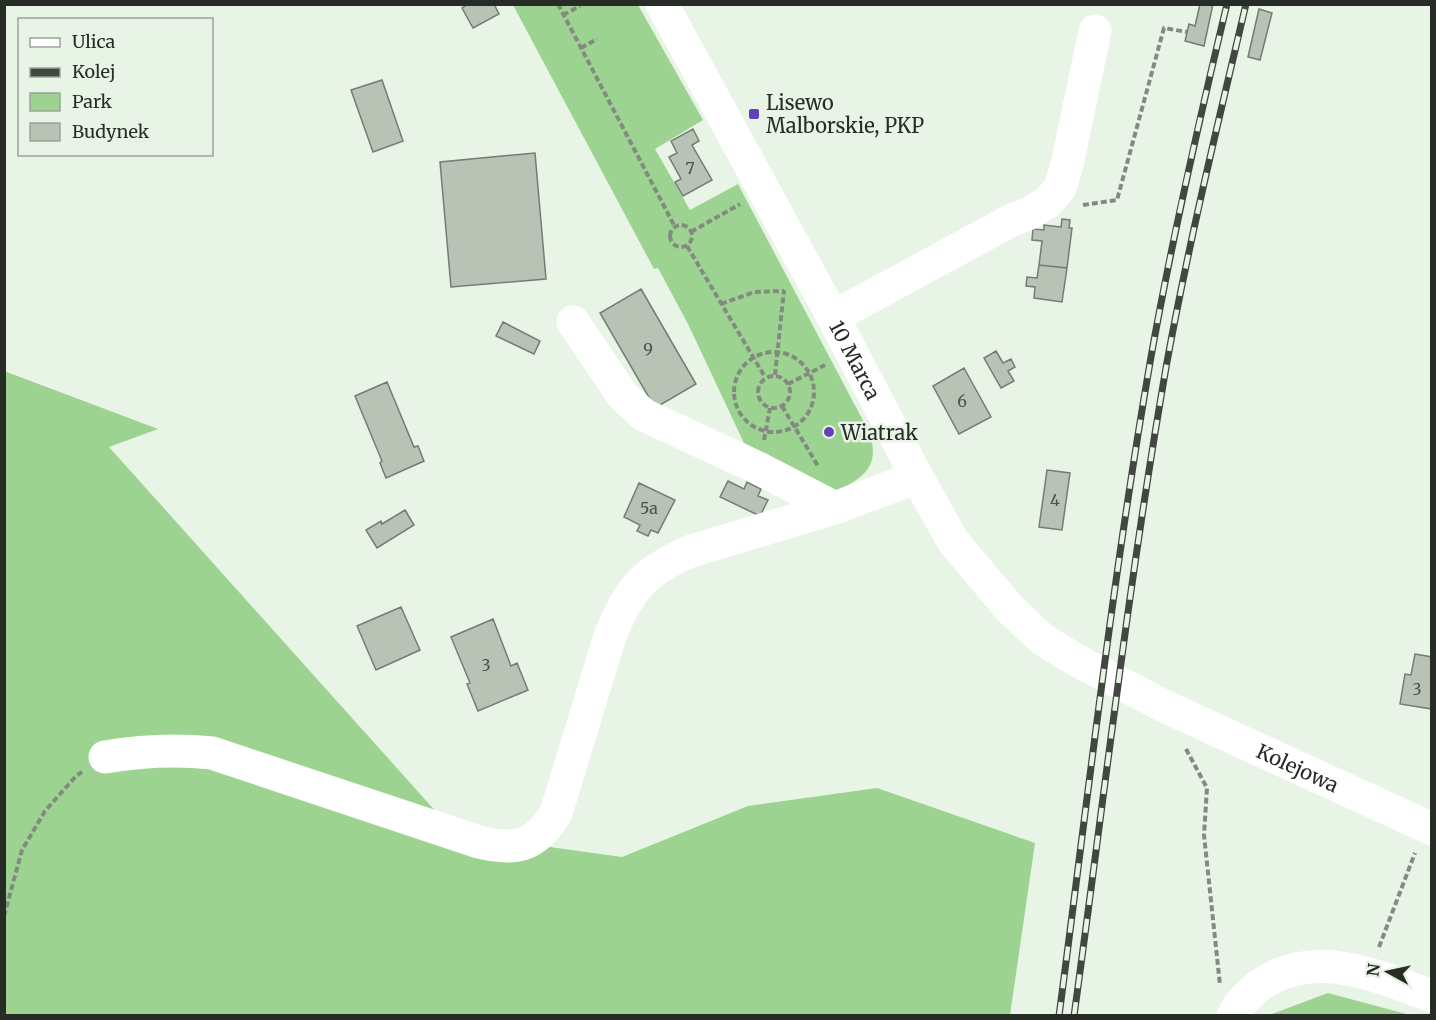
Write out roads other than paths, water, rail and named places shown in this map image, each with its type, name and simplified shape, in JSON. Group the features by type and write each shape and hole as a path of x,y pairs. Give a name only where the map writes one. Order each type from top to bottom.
{"street":[{"name":"10 Marca","path":"662,4 953,541 1010,609 1042,639 1076,660 1164,706"},
{"path":"832,317 1012,220 1030,213 1048,202 1060,189 1095,31"},
{"path":"573,322 623,396 644,415 758,468 835,508"},
{"path":"105,757 132,752 188,750 212,753 479,842 499,847 522,845 548,827 556,813 610,636 631,592 647,575 691,552 835,508 917,477"},
{"name":"Kolejowa","path":"1164,706 1423,841"},
{"path":"1227,1004 1237,1006 1270,978 1288,971 1312,967 1352,969 1431,996"}],"railway":[{"path":"1059,1016 1137,439 1177,224 1227,4"},
{"path":"1074,1016 1153,443 1194,227 1246,4"}],"place":[{"name":"Lisewo Malborskie, PKP","path":"754,114"},
{"name":"Wiatrak","path":"829,432"}]}
